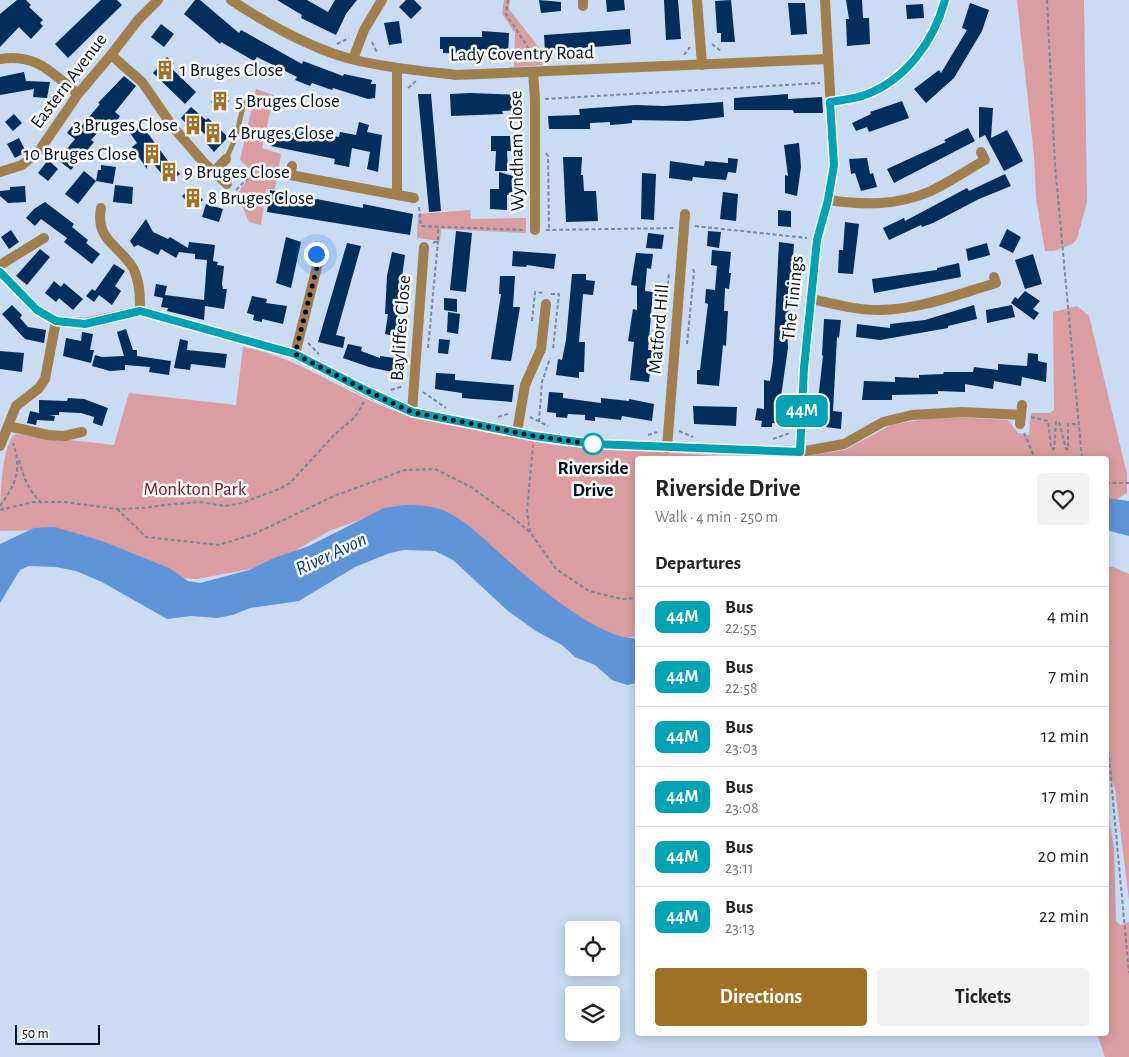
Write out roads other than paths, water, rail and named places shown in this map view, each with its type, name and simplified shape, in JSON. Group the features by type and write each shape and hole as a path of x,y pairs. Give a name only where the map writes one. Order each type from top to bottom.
{"street":[{"name":"Eastern Avenue","path":"0,172 22,165 39,151 78,94 138,20 158,0"},
{"name":"Lady Coventry Road","path":"231,0 274,26 327,50 353,59 397,68 456,75 828,59"},
{"path":"353,59 364,30 382,0"},
{"path":"697,0 702,65"},
{"name":"The Tinings","path":"800,452 810,299 817,240 828,200 834,165 825,0"},
{"path":"830,102 864,95 900,74 926,44 938,21 945,0"},
{"path":"111,55 142,82 173,127 227,184"},
{"path":"0,59 22,58 31,60 48,70 78,94"},
{"path":"397,68 397,194"},
{"name":"Wyndham Close","path":"533,72 536,99 535,230"},
{"path":"214,172 226,159"},
{"path":"828,200 865,205 896,202 931,191 985,160"},
{"path":"291,170 414,198"},
{"path":"102,208 99,219 105,236 123,255 137,277 140,293 140,311"},
{"name":"Matford Hill","path":"667,448 686,214"},
{"path":"0,265 44,238"},
{"name":"Bayliffes Close","path":"412,412 424,247"},
{"path":"295,354 320,255"},
{"path":"0,272 37,310 56,321 85,324 140,311 295,354 412,412 534,436 594,444 800,452 844,444 883,422 912,414 962,412 1021,415"},
{"path":"810,299 860,309 891,310 925,304 996,283"},
{"path":"517,432 525,384 541,349 546,304"},
{"path":"0,446 16,406 39,388 45,379 56,321"},
{"path":"8,426 48,435 64,436 82,432"}],"lane":[{"path":"226,159 236,137 244,102"}],"water":[{"path":"1109,498 1129,501 1129,536 1109,531"},
{"name":"River Avon","path":"406,505 443,510 470,527 563,605 603,629 621,636 635,638 635,683 627,685 612,680 595,665 575,657 562,645 536,631 508,611 453,560 435,551 404,550 390,553 355,567 299,601 250,608 233,615 217,618 191,616 167,619 102,582 76,571 56,567 29,566 20,570 0,603 0,544 34,528 55,527 102,541 169,568 188,581 200,583 249,570 274,558 309,546 384,508"}],"place":[{"name":"1 Bruges Close","path":"165,70"},
{"name":"5 Bruges Close","path":"220,101"},
{"name":"3 Bruges Close","path":"193,125"},
{"name":"4 Bruges Close","path":"213,133"},
{"name":"10 Bruges Close","path":"152,154"},
{"name":"9 Bruges Close","path":"169,172"},
{"name":"8 Bruges Close","path":"193,198"},
{"name":"Riverside Drive","path":"593,444"}],"park label":[{"name":"Monkton Park","path":"195,489"}]}
